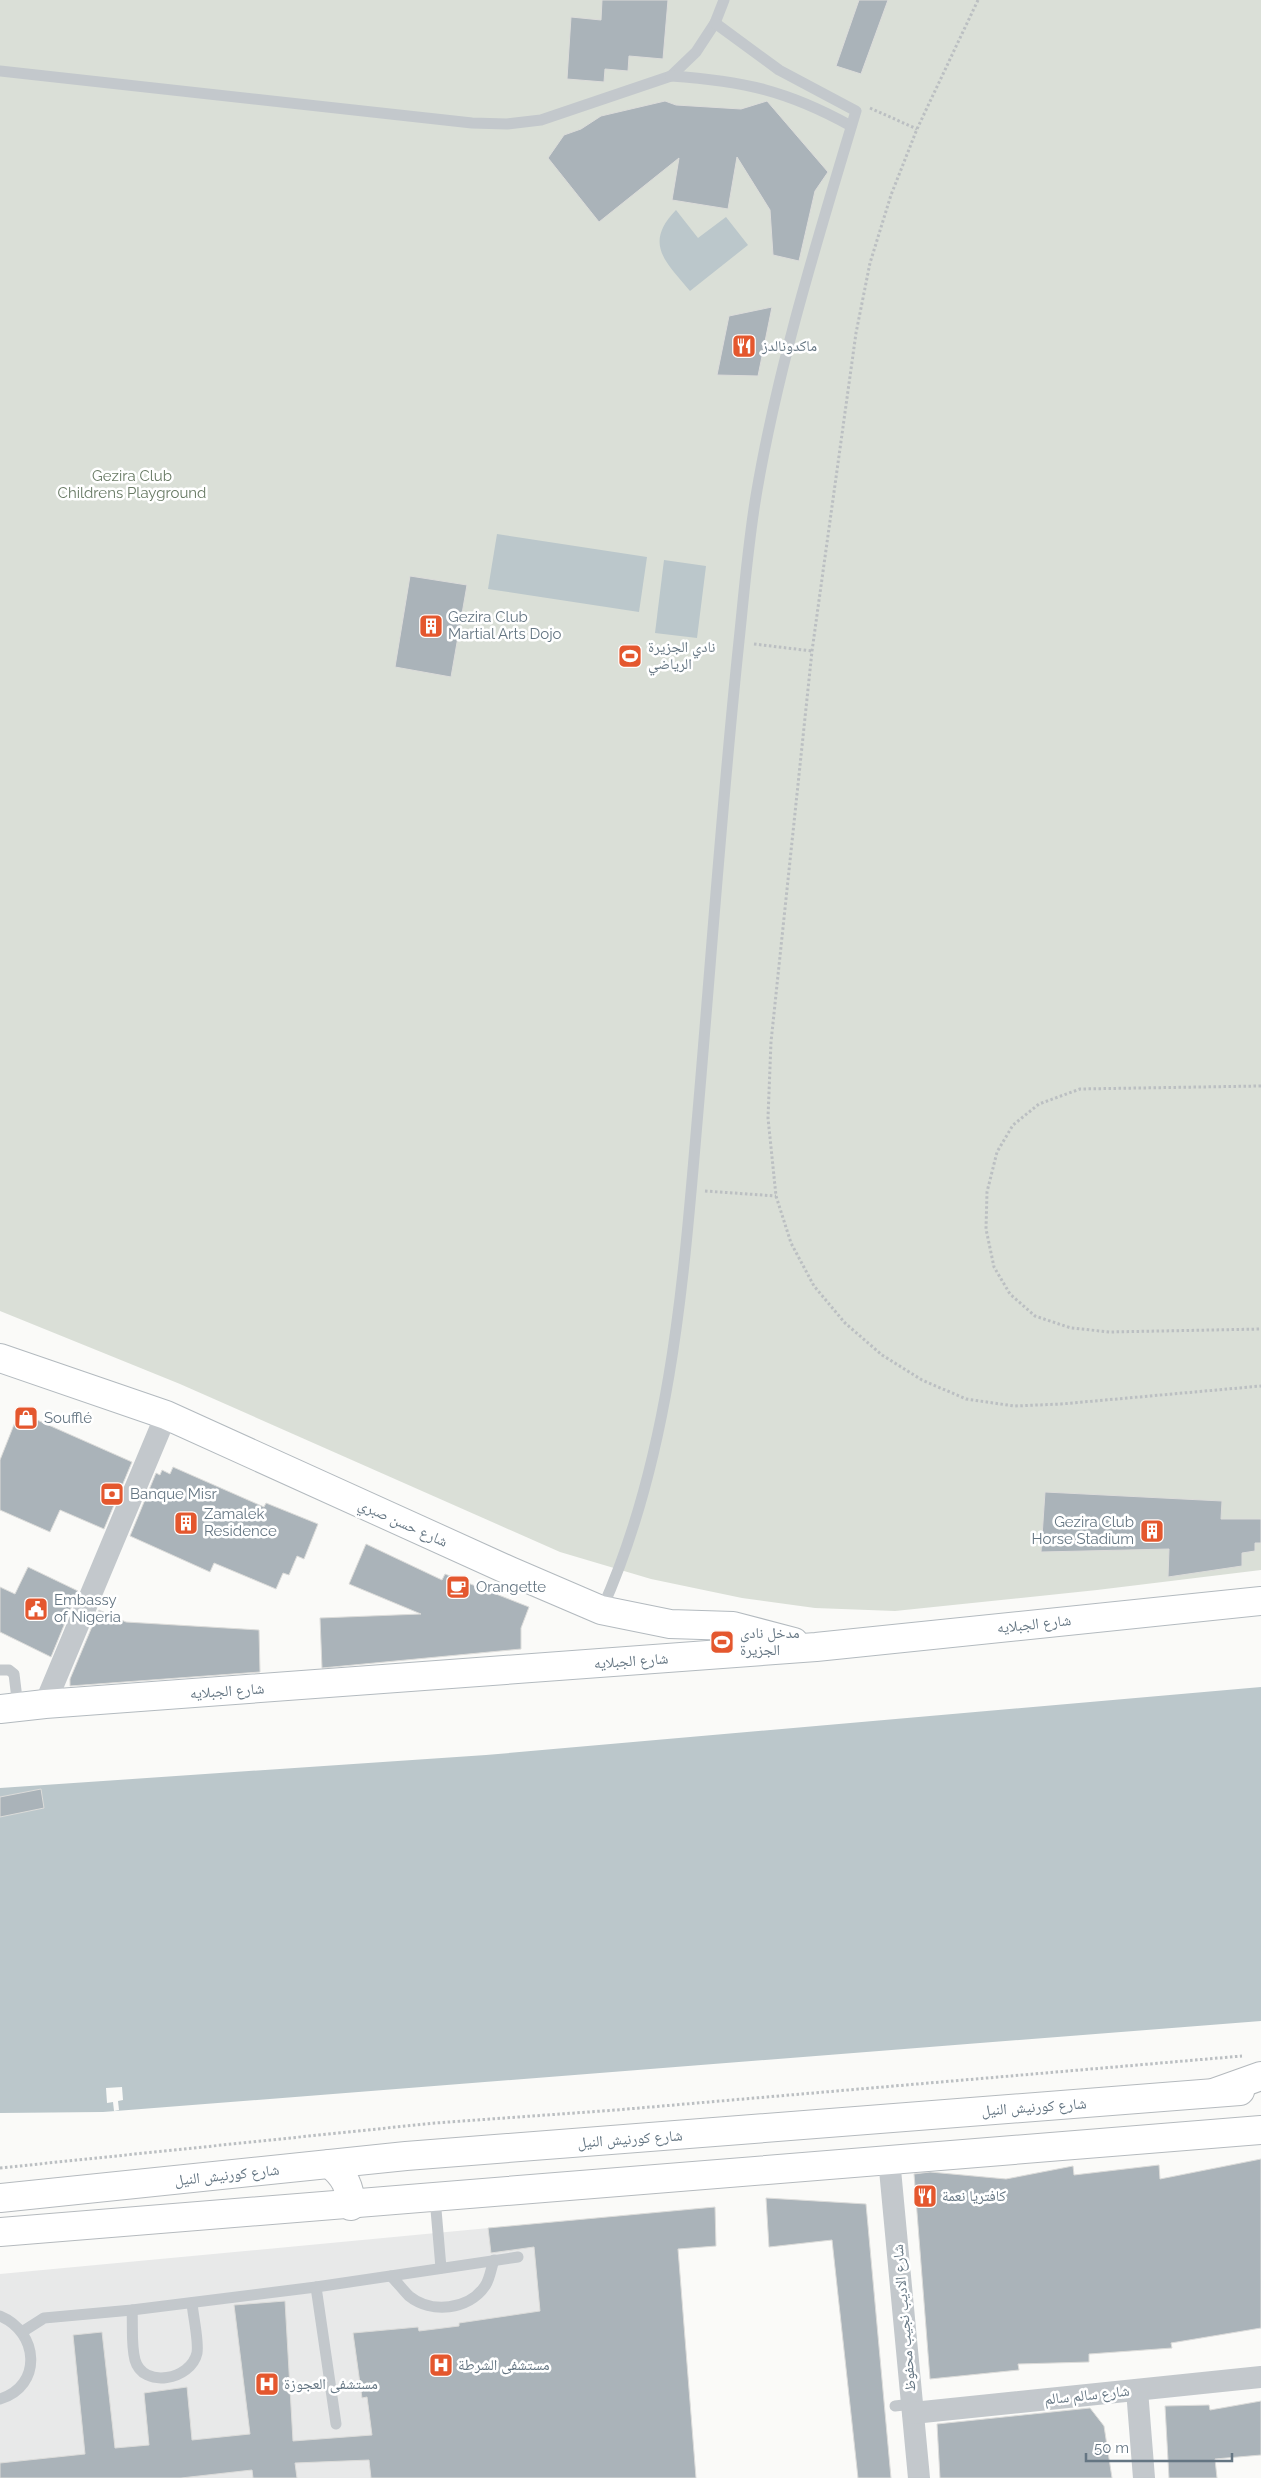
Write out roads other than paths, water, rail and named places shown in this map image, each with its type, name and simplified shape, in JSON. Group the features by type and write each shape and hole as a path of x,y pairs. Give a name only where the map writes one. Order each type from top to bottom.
{"main road":[{"name":"شارع حسن صبري","path":"0,1358 166,1415 510,1572 601,1610 670,1624 733,1626 816,1647"},
{"name":"شارع الجبلايه","path":"9,1708 816,1647 1261,1600"},
{"path":"1216,2092 1256,2066"},
{"name":"شارع كورنيش النيل","path":"0,2198 406,2156 1261,2089"},
{"path":"0,2232 351,2206 889,2159 1261,2130"},
{"path":"394,2202 396,2178 406,2156"},
{"path":"330,2164 340,2172 347,2182 351,2206"}],"street":[{"path":"45,1704 166,1415"},
{"name":"شارع الاديب نجيب محفوظ","path":"889,2159 907,2408 919,2478"},
{"name":"شارع سالم سالم","path":"907,2408 1137,2390 1261,2376"},
{"path":"1137,2390 1144,2478"}],"lane":[{"path":"671,76 696,52 715,23 724,0"},
{"path":"601,1610 615,1580 649,1471 673,1350 692,1190 738,643 755,500 791,334 851,126 861,108 826,96 764,61 715,23"},
{"path":"0,71 472,122 507,124 541,120 671,76 721,79 769,89 822,110 851,126"},
{"path":"822,110 826,96"},
{"path":"0,1670 9,1670 14,1674 9,1708"},
{"path":"435,2198 441,2268"},
{"path":"22,2332 44,2318 192,2303 518,2257"},
{"path":"391,2276 409,2296 420,2302 443,2308 467,2302 486,2285 494,2260"},
{"path":"316,2287 336,2424"},
{"path":"132,2310 135,2362 144,2372 156,2378 170,2378 182,2374 192,2364 197,2352 192,2303"},
{"path":"0,2316 17,2326 22,2332 31,2354 28,2375 14,2392 0,2399"}],"place":[{"name":"ماكدونالدز","path":"744,346"},
{"name":"Gezira Club Martial Arts Dojo","path":"431,626"},
{"name":"نادي الجزيرة الرياضي","path":"630,656"},
{"name":"Soufflé","path":"26,1418"},
{"name":"Banque Misr","path":"112,1494"},
{"name":"Zamalek Residence","path":"186,1523"},
{"name":"Gezira Club Horse Stadium","path":"1152,1531"},
{"name":"Orangette","path":"458,1587"},
{"name":"Embassy of Nigeria","path":"36,1609"},
{"name":"مدخل نادى الجزيرة","path":"722,1642"},
{"name":"كافتريا نعمة","path":"925,2196"},
{"name":"مستشفى الشرطة","path":"441,2365"},
{"name":"مستشفى العجوزة","path":"267,2384"}],"park label":[{"name":"Gezira Club Childrens Playground","path":"132,484"}]}
